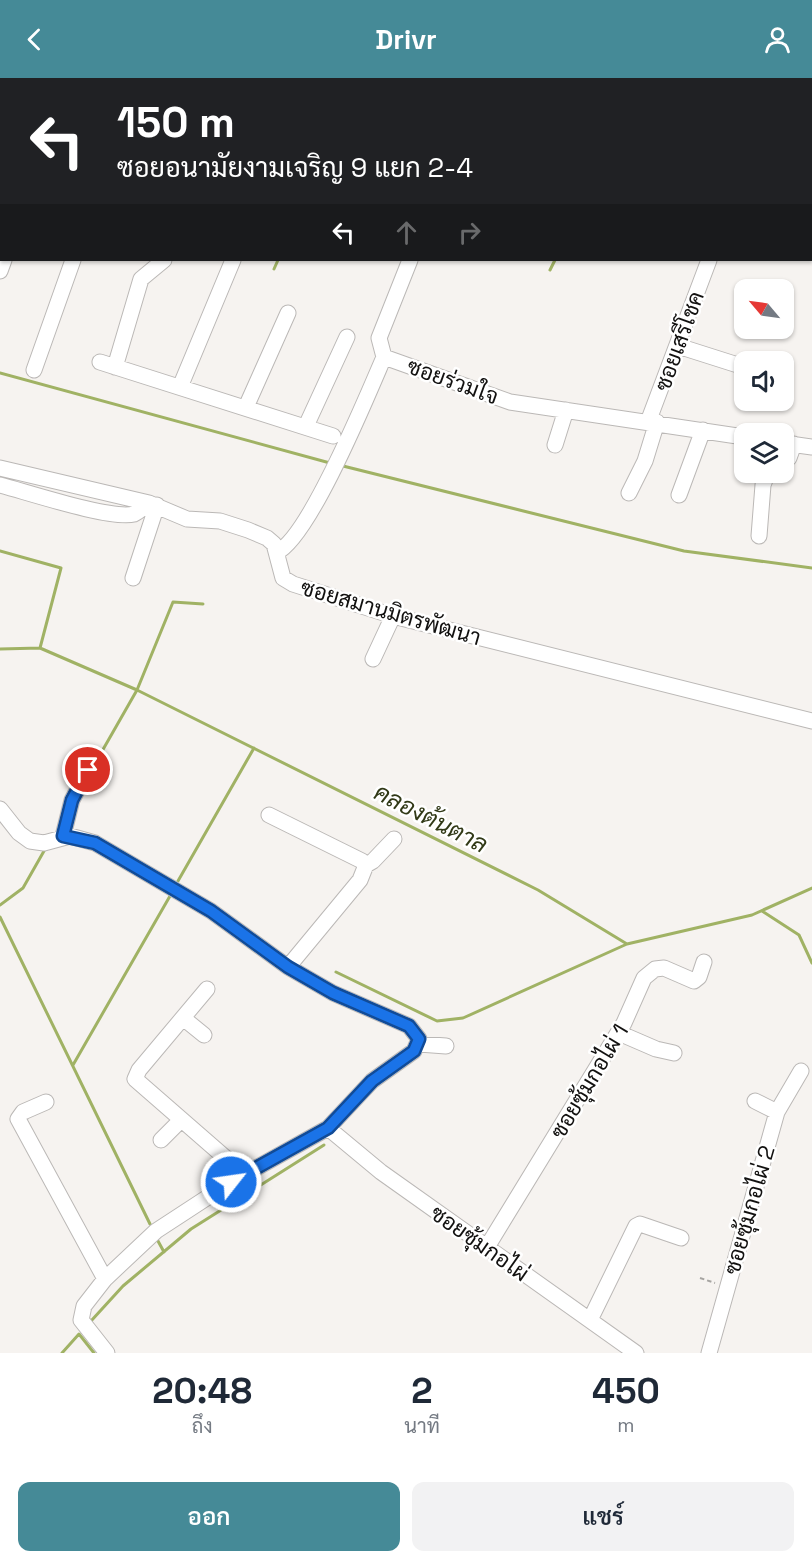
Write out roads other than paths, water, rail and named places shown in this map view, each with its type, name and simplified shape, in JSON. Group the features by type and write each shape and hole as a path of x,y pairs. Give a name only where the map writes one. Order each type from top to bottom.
{"street":[{"path":"34,370 73,261"},
{"path":"163,261 141,279 108,364 306,426 339,439"},
{"path":"180,387 233,261"},
{"path":"384,357 379,338 410,261"},
{"name":"ซอยเสรีโชค","path":"629,494 645,461 652,422 709,261"},
{"path":"246,407 288,313"},
{"path":"306,426 347,337"},
{"path":"678,346 734,364"},
{"name":"ซอยร่วมใจ","path":"277,552 297,533 324,485 339,439 384,357 510,402 734,435"},
{"path":"555,445 566,410"},
{"path":"679,495 703,430"},
{"path":"794,444 812,447"},
{"name":"ซอยสมานมิตรพัฒนา","path":"0,468 43,480 99,490 153,504 187,519 220,521 248,530 267,538 277,552 284,578 293,584 393,616 812,722"},
{"path":"39,495 43,480"},
{"path":"759,536 764,483"},
{"path":"0,485 89,509 133,514 153,504"},
{"path":"89,509 99,490"},
{"path":"133,578 153,504"},
{"path":"373,659 393,616"},
{"path":"63,836 72,800 96,755"},
{"path":"0,808 19,833 30,841 44,843 63,836 95,843 228,922 288,967 333,993 409,1026 417,1034 419,1044 414,1051 372,1081 328,1128 244,1174 156,1230 105,1279 84,1306 81,1320 107,1353"},
{"path":"269,815 366,865"},
{"path":"288,967 360,880 366,865 378,857 394,839"},
{"name":"ซอยซุ้มกอไผ่ 1","path":"487,1247 619,1033 649,972 664,968 694,981 699,977 704,962"},
{"path":"207,989 139,1070 135,1079 244,1174"},
{"path":"183,1018 204,1035"},
{"path":"619,1033 674,1053"},
{"path":"419,1044 447,1047"},
{"name":"ซอยซุ้มกอไผ่ 2","path":"709,1353 777,1112 801,1071"},
{"path":"755,1101 777,1112"},
{"path":"46,1102 23,1112 18,1119 105,1279"},
{"path":"162,1140 181,1120"},
{"name":"ซอยซุ้มกอไผ่","path":"328,1128 381,1172 636,1353"},
{"path":"590,1320 636,1226 640,1224 681,1238"}],"waterway":[{"path":"274,269 278,261"},
{"path":"550,270 554,261"},
{"path":"0,373 330,463"},
{"path":"339,465 684,551 812,568"},
{"name":"คลองต้นตาล","path":"0,551 61,568 40,648 137,690 538,890 627,944 752,915 812,888"},
{"path":"101,753 137,690 173,602 203,604"},
{"name":"คลองต้นตาล","path":"0,649 40,648"},
{"path":"178,881 254,748"},
{"path":"0,905 23,888 44,851"},
{"path":"73,1065 170,896"},
{"path":"762,911 799,935 812,963"},
{"path":"0,917 150,1224"},
{"path":"336,972 437,1021 463,1018 627,944"},
{"path":"91,1321 123,1286 191,1229 324,1145"},
{"path":"158,1241 164,1252"},
{"path":"62,1353 79,1334 94,1353"}]}
